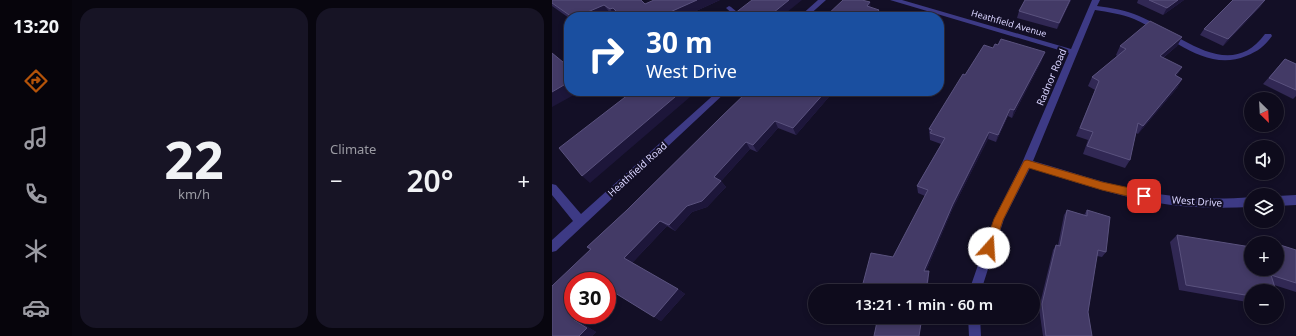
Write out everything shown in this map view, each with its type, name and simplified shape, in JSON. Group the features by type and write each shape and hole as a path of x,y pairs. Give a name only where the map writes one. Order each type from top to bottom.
{"street":[{"path":"809,12 822,0"},
{"name":"Heathfield Avenue","path":"894,0 936,12"},
{"path":"1095,4 1136,17 1198,52 1216,58 1235,58 1257,49 1268,36"},
{"name":"Radnor Road","path":"976,284 998,219 1027,163 1095,4"},
{"name":"Heathfield Avenue","path":"944,14 1074,52"},
{"name":"Heathfield Road","path":"552,247 718,96"},
{"name":"West Drive","path":"1027,163 1102,186 1158,199 1221,204 1244,202"},
{"path":"552,188 580,221"},
{"path":"1284,201 1296,200"},
{"path":"974,324 975,336"}],"lane":[{"path":"729,8 734,12"}],"building":[{"path":"552,0 641,0 645,4 654,0 697,0 670,12 617,12 613,8 610,9 604,5 588,12 565,12 552,3"},
{"path":"752,0 789,0 774,12 736,12"},
{"path":"843,0 862,0 870,2 867,6 879,10 877,12 830,12"},
{"path":"1025,0 1070,0 1059,23 1019,11"},
{"path":"1149,0 1178,0 1167,8"},
{"path":"1233,0 1265,0 1228,39 1204,29"},
{"path":"1150,21 1182,37 1160,56 1182,67 1175,75 1182,79 1143,126 1138,123 1130,160 1087,146 1093,132 1080,128 1099,81 1092,77 1126,49 1120,46"},
{"path":"1001,39 1045,52 1014,110 1010,109 998,135 989,132 953,204 924,271 929,271 927,284 863,284 871,253 893,257 928,190 917,186 945,138 930,133 932,130 929,129 963,74 965,75 984,45 993,48 995,44 998,45"},
{"path":"552,53 564,63 564,85 552,92"},
{"path":"1285,59 1296,64 1296,90 1269,78"},
{"path":"627,96 676,96 582,176 559,148"},
{"path":"743,96 822,96 793,128 775,121 753,145 746,142 714,177 721,181 702,201 687,206 669,225 660,221 624,258 678,289 654,317 616,294 616,272 567,272 591,249 587,247 627,210"},
{"path":"1067,210 1087,216 1087,210 1110,217 1106,252 1098,250 1088,312 1092,336 1046,336 1042,304 1056,245 1060,246"},
{"path":"1177,235 1244,246 1244,276 1271,276 1274,284 1244,284 1244,295 1186,285"},
{"path":"1284,246 1296,250 1296,283 1274,276 1284,276"},
{"path":"564,275 564,324 580,324 587,328 579,336 552,336 552,286"},
{"path":"877,324 921,324 919,336 874,336"}],"route":[{"path":"989,248 998,219 1027,163 1102,186 1144,196"}]}
